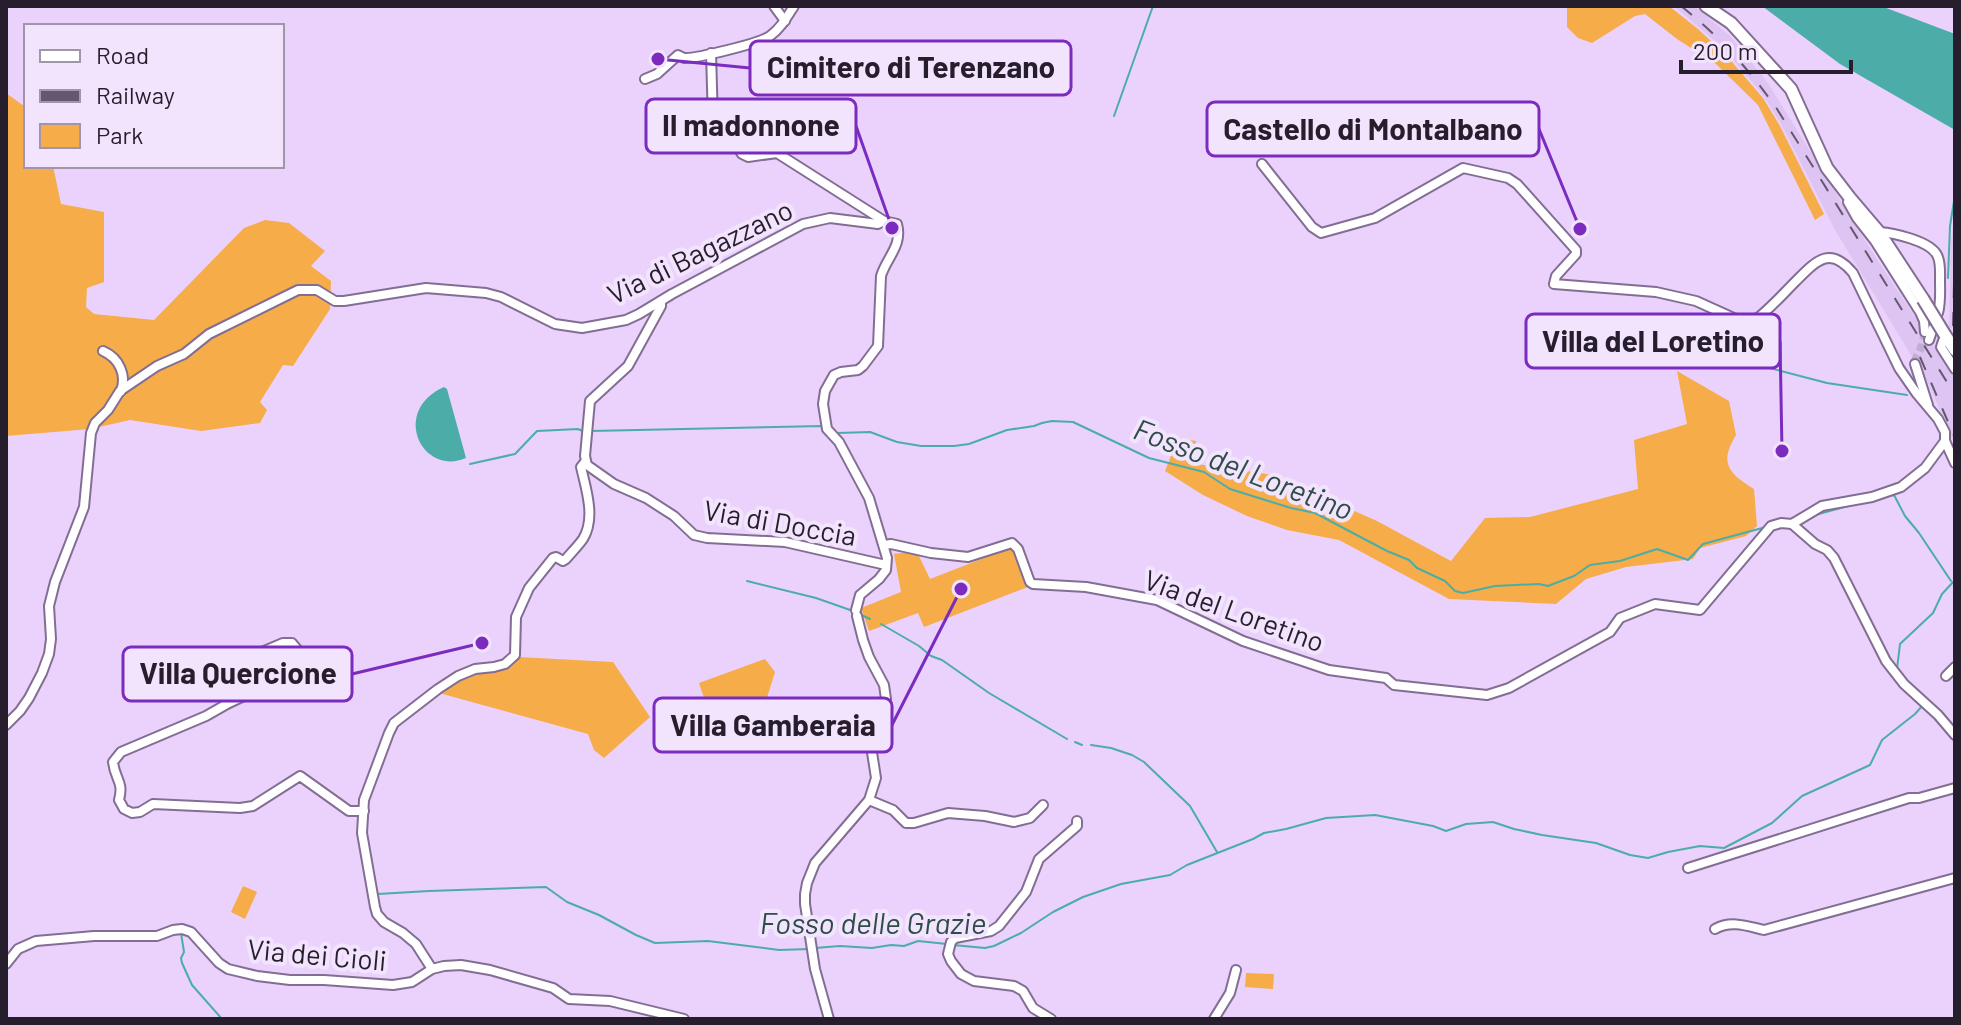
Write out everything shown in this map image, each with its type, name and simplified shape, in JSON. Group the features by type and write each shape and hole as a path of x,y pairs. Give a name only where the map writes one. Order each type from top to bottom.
{"main road":[{"path":"1706,6 1731,23 1791,89 1823,160 1838,184 1892,250 1955,350"}],"street":[{"path":"774,6 785,21"},
{"path":"645,79 657,74 678,55 681,58 711,53 769,37 785,21 794,6"},
{"path":"711,53 713,121 733,140 742,154 748,157 777,153 884,221 897,224 899,230 890,260 882,271 878,346 858,370 834,375 825,391 823,404 827,429 839,442 869,498 884,545 886,565 879,579 860,595 856,613 869,657 884,685 886,699 871,746 876,778 869,800 815,863 805,894 815,969 829,1019"},
{"path":"1262,164 1312,227 1321,233 1375,218 1463,168 1508,178 1517,184 1576,250 1576,254 1556,276 1554,284 1656,292 1696,301 1738,320 1754,321 1814,262 1829,257 1836,259 1845,263 1853,273 1899,368 1945,432 1945,441 1955,463"},
{"path":"1838,184 1920,312 1929,333"},
{"name":"Via di Bagazzano","path":"6,725 29,698 49,654 49,606 84,507 91,433 95,423 120,391 157,366 184,354 209,334 298,290 317,290 335,301 426,288 486,293 501,297 555,324 582,328 626,320 803,224 830,218 878,224 884,221"},
{"path":"1879,232 1900,234 1930,248 1938,256 1938,313"},
{"path":"1892,250 1898,241 1911,239"},
{"path":"432,969 416,944 377,914 362,833 366,794 394,723 458,676 475,669 505,664 515,655 516,617 529,588 553,558 560,561 566,559 584,537 589,498 581,467 585,462 590,401 628,366 661,301"},
{"path":"1945,335 1941,347 1955,369"},
{"path":"103,351 123,372 120,391"},
{"path":"1895,359 1915,363"},
{"path":"1899,368 1915,363"},
{"path":"1907,381 1915,363"},
{"path":"1915,363 1930,409"},
{"name":"Via del Loretino","path":"884,545 968,557 1012,543 1018,549 1033,584 1086,587 1157,600 1243,641 1329,670 1386,678 1394,685 1487,695 1509,688 1610,632 1624,616 1655,604 1700,610 1771,526 1792,524 1822,506 1872,497 1901,487 1925,468 1945,441"},
{"name":"Via di Doccia","path":"585,462 614,484 646,498 674,516 694,535 785,542 886,565"},
{"path":"1792,524 1834,558 1886,661 1904,684 1955,735"},
{"path":"243,660 283,643 292,643 297,649 291,670 284,677 206,716 121,752 113,762 122,788 119,800 124,809 132,813 140,812 153,804 253,806 300,776 349,811 364,811"},
{"path":"1946,676 1955,667"},
{"path":"1688,868 1909,798 1955,788"},
{"path":"869,800 893,810 906,823 948,813 1014,822 1030,818 1043,805"},
{"path":"1051,1019 1033,1008 1023,991 1014,986 974,981 961,974 948,954 955,938 991,931 999,926 1026,892 1039,859 1077,826 1077,821"},
{"path":"1715,929 1724,924 1741,924 1764,930 1955,878"},
{"name":"Via dei Cioli","path":"6,964 18,949 36,941 94,936 157,936 182,929 191,932 228,969 257,976 393,985 412,982 432,969 461,965 553,988 569,999 610,1001 684,1019"},
{"path":"1214,1019 1230,993 1236,970"}],"shaded area":[{"path":"1674,6 1694,6 1698,9 1730,36 1768,83 1955,378 1955,445 1928,383 1835,230 1763,95 1724,49"},
{"path":"1762,6 1881,6 1955,34 1955,130 1840,64"},
{"path":"1955,208 1955,328 1949,328 1951,243"},
{"path":"444,387 466,458 450,461 436,458 425,450 418,439 418,411 428,398"}],"green space":[{"path":"1567,6 1669,6 1698,29 1726,55 1763,98 1824,214 1815,220 1758,105 1716,64 1645,14 1635,16 1592,43 1578,38 1567,27"},
{"path":"6,93 24,106 24,168 53,168 61,204 104,212 104,282 87,288 86,307 94,314 154,320 244,228 265,220 289,223 325,251 311,266 331,281 330,309 293,366 283,365 260,402 267,410 260,423 201,431 130,420 90,429 6,436"},
{"path":"1677,371 1729,401 1736,435 1727,460 1732,472 1754,489 1757,526 1746,536 1700,548 1693,559 1626,567 1586,579 1556,604 1449,599 1339,540 1287,530 1247,516 1203,495 1165,471 1178,438 1196,441 1197,464 1273,475 1377,521 1451,561 1485,518 1530,517 1638,489 1634,440 1687,424"},
{"path":"1012,547 1028,587 924,627 918,613 869,631 861,608 901,592 894,554 918,554 930,579"},
{"path":"518,657 613,662 650,717 604,758 594,750 588,734 439,693 470,674 502,667"},
{"path":"765,659 775,672 765,704 713,725 699,683"},
{"path":"243,886 257,892 245,919 231,912"},
{"path":"1246,973 1274,974 1273,989 1245,987"}],"waterway":[{"path":"1114,116 1153,6"},
{"path":"1948,278 1955,195"},
{"path":"1758,365 1827,383 1907,395"},
{"name":"Fosso del Loretino","path":"837,433 870,432 897,442 954,446 969,444 1007,430 1052,421 1073,422 1149,458 1204,472 1230,489 1315,513 1409,560 1417,568 1463,593 1495,586 1548,586 1574,576 1590,565 1620,561 1657,549 1688,560 1703,544 1766,527"},
{"name":"Fosso del Loretino","path":"591,431 824,427"},
{"path":"470,464 515,454 537,431 578,429 585,432"},
{"name":"Fosso del Loretino","path":"1884,497 1894,495 1905,516 1951,581"},
{"name":"Fosso del Loretino","path":"1815,515 1859,503"},
{"path":"1897,669 1900,644 1933,613 1942,594 1955,580"},
{"path":"747,581 816,598 853,611"},
{"path":"859,614 870,619"},
{"path":"881,624 1067,739"},
{"path":"953,945 994,946 1083,897 1121,884 1170,875 1264,833 1326,818 1375,815 1446,831 1466,824 1493,822 1542,835 1596,843 1648,858 1700,846 1724,848 1772,823 1802,796 1870,765 1882,740 1923,705"},
{"path":"1075,742 1082,745"},
{"path":"1091,745 1111,748 1144,762 1190,806 1217,852"},
{"name":"Fosso delle Grazie","path":"378,894 546,887 567,902 655,943 708,941 779,950 809,949"},
{"path":"181,933 182,963 192,985 222,1019"},
{"name":"Fosso delle Grazie","path":"815,948 904,946 918,941 947,944"}],"tunnel":[{"path":"1914,362 1925,332"}],"railway":[{"path":"1681,6 1733,54 1777,109 1955,395"},
{"path":"1953,326 1955,243"},
{"path":"1920,357 1955,438"}],"place":[{"name":"Cimitero di Terenzano","path":"658,59"},
{"name":"Il madonnone","path":"892,228"},
{"name":"Castello di Montalbano","path":"1580,229"},
{"name":"Villa del Loretino","path":"1782,451"},
{"name":"Villa Gamberaia","path":"961,589"},
{"name":"Villa Quercione","path":"482,643"}]}
